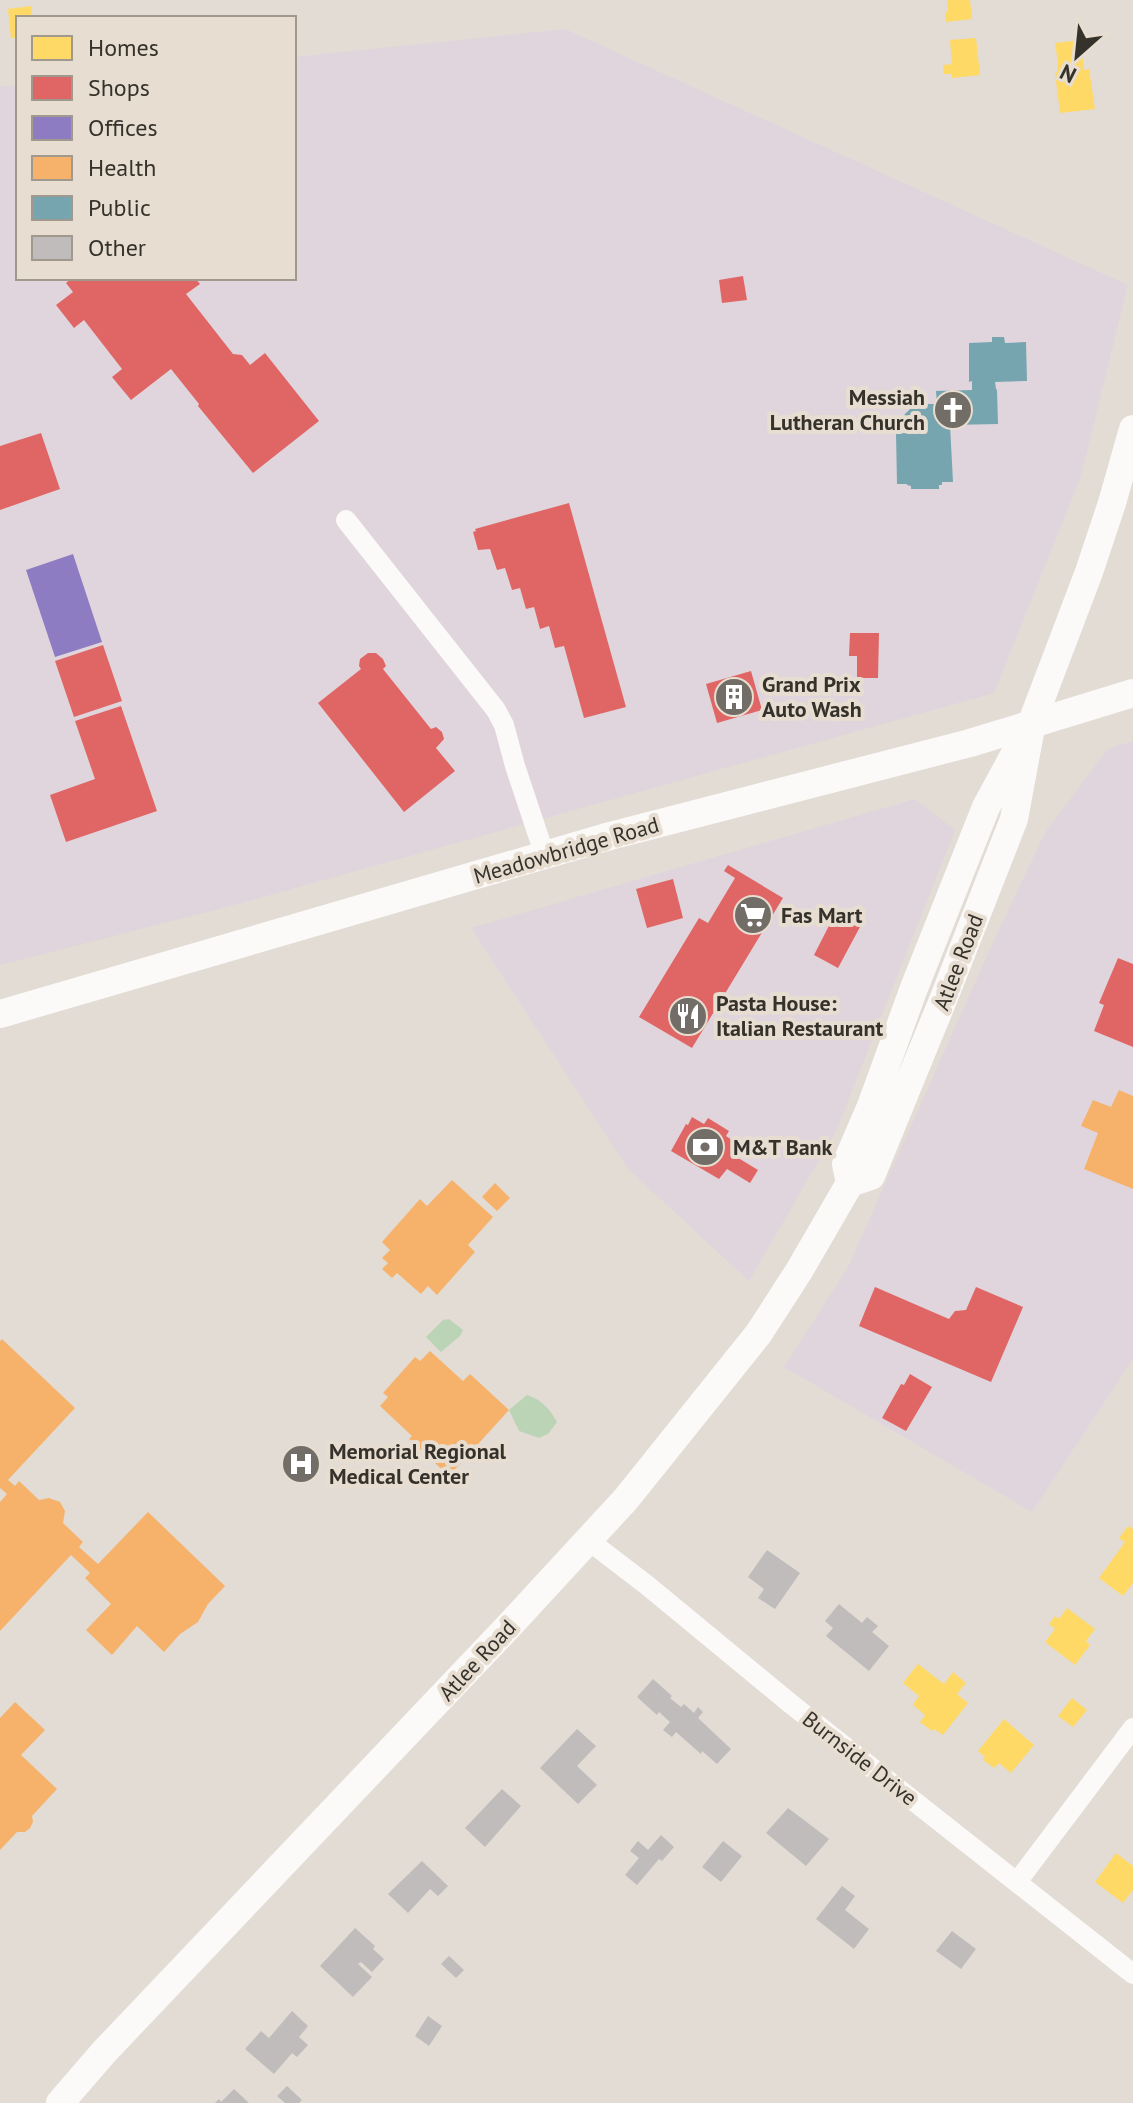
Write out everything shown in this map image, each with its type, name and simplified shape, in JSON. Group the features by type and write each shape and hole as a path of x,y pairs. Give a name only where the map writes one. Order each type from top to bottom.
{"main road":[{"name":"Atlee Road","path":"60,2103 104,2052 626,1499 759,1333 850,1183 871,1176 1014,819 1032,722 1089,572 1133,429"},
{"name":"Meadowbridge Road","path":"0,1014 651,825 970,743 1133,693"}],"street":[{"path":"346,520 496,710 504,725 545,856"},
{"name":"Burnside Drive","path":"588,1540 1133,1974"},
{"path":"1017,1882 1133,1728"}],"shaded area":[{"path":"565,29 1128,285 1080,479 994,693 227,907 0,965 0,87 16,85 16,280 296,280 296,57"},
{"path":"1133,741 1133,1359 1032,1512 784,1367 848,1267 1045,833 1108,749"},
{"path":"915,799 955,830 836,1131 749,1281 628,1169 471,928"}],"green space":[{"path":"449,1319 463,1330 441,1352 426,1337 443,1320"},
{"path":"527,1395 545,1405 557,1422 548,1434 539,1438 519,1431 509,1410"}],"building: Homes":[{"path":"947,0 970,0 972,19 946,22"},
{"path":"31,6 32,16 16,16 16,38 11,38 8,9"},
{"path":"976,38 980,75 952,78 952,74 944,74 943,65 952,64 950,40"},
{"path":"1081,40 1084,70 1089,69 1095,109 1060,113 1055,43"},
{"path":"1128,1526 1133,1529 1133,1583 1123,1596 1099,1578 1125,1542 1119,1538"},
{"path":"1067,1608 1095,1629 1086,1641 1090,1645 1075,1665 1045,1642 1055,1629 1049,1624 1055,1616 1059,1619"},
{"path":"918,1664 944,1684 953,1672 966,1683 957,1694 968,1703 943,1735 920,1722 925,1715 913,1705 919,1696 903,1683"},
{"path":"1072,1698 1087,1710 1073,1727 1058,1716"},
{"path":"1004,1719 1034,1745 1011,1773 999,1763 994,1768 983,1760 985,1757 978,1751"},
{"path":"1116,1853 1133,1866 1133,1890 1123,1903 1095,1882"}],"building: Shops":[{"path":"743,276 747,300 722,303 719,280"},
{"path":"70,280 197,280 200,284 186,294 233,354 242,355 250,365 265,353 319,421 253,473 171,369 131,400 112,377 122,369 84,320 74,328 56,305 73,292 66,283"},
{"path":"41,433 60,489 0,510 0,446"},
{"path":"569,503 626,707 584,718 564,646 555,648 549,626 540,629 534,607 526,609 520,588 512,590 505,568 497,570 490,549 478,550 473,532"},
{"path":"850,633 879,633 878,678 857,678 857,656 849,656"},
{"path":"103,645 122,701 74,717 55,661"},
{"path":"368,653 376,653 383,659 386,666 383,669 431,729 436,727 442,732 444,739 436,748 455,771 404,812 318,703 361,669 360,659"},
{"name":"Grand Prix Auto Wash","path":"751,671 762,710 717,723 706,684"},
{"path":"121,706 157,811 66,842 50,795 95,779 75,721"},
{"path":"728,865 783,898 692,1048 639,1017 699,918 708,923 735,878 724,871"},
{"path":"673,879 683,918 647,928 636,889"},
{"path":"836,912 861,925 838,968 814,955"},
{"path":"1118,958 1133,964 1133,1047 1094,1031 1104,1005 1099,1003"},
{"name":"M&T Bank","path":"692,1117 704,1124 708,1118 729,1131 726,1136 738,1144 733,1153 735,1156 758,1170 750,1183 727,1169 719,1179 671,1151"},
{"path":"875,1287 949,1319 955,1311 966,1310 976,1287 1023,1307 991,1382 859,1326"},
{"path":"910,1374 932,1387 906,1431 882,1418"}],"building: Offices":[{"path":"73,554 102,642 55,657 26,570"}],"building: Health":[{"path":"1119,1090 1133,1096 1133,1189 1084,1169 1098,1133 1081,1126 1093,1100 1111,1107"},
{"path":"452,1180 493,1217 468,1245 475,1252 437,1295 428,1286 421,1294 397,1273 392,1278 382,1269 388,1263 382,1258 390,1250 382,1242 420,1199 427,1206"},
{"path":"495,1183 510,1198 497,1211 482,1197"},
{"path":"2,1339 75,1408 8,1480 15,1486 19,1481 39,1500 49,1498 60,1502 65,1511 63,1523 83,1542 79,1547 98,1564 148,1512 225,1586 208,1604 198,1622 180,1634 164,1652 137,1626 112,1655 86,1630 111,1604 85,1578 90,1573 71,1555 0,1631 0,1502 7,1494 0,1488"},
{"path":"430,1351 463,1381 470,1374 509,1410 449,1476 409,1439 412,1436 380,1406 388,1397 383,1393 415,1357 420,1361"},
{"path":"15,1702 45,1730 21,1755 57,1789 32,1816 30,1828 17,1832 0,1850 0,1718"}],"building: Public":[{"name":"Messiah Lutheran Church","path":"992,337 1004,337 1005,343 1026,342 1027,381 995,382 998,424 950,425 953,482 942,482 939,489 911,489 907,484 897,484 896,433 910,433 910,421 904,415 921,398 927,404 937,404 936,391 972,390 972,381 969,382 969,343 992,342"}],"building: Other":[{"path":"767,1550 800,1573 775,1609 758,1598 764,1589 748,1577"},
{"path":"839,1604 862,1623 867,1617 878,1626 872,1632 889,1646 869,1671 826,1636 833,1628 825,1621"},
{"path":"653,1679 681,1707 684,1704 694,1713 698,1707 703,1712 698,1718 731,1749 717,1764 676,1732 672,1737 663,1730 670,1722 637,1697"},
{"path":"577,1729 596,1746 577,1766 597,1785 578,1804 540,1768"},
{"path":"502,1789 521,1806 485,1847 465,1828"},
{"path":"788,1808 829,1839 806,1866 766,1833"},
{"path":"661,1835 674,1847 637,1885 625,1875 639,1858 630,1851 638,1841 648,1850"},
{"path":"723,1841 742,1856 721,1882 702,1867"},
{"path":"422,1861 448,1886 438,1896 430,1889 408,1913 388,1894"},
{"path":"842,1886 855,1896 845,1910 869,1929 854,1949 816,1919"},
{"path":"355,1928 384,1959 372,1972 361,1962 358,1964 372,1977 353,1997 320,1966"},
{"path":"952,1931 976,1949 961,1969 936,1951"},
{"path":"449,1956 464,1970 456,1978 441,1964"},
{"path":"292,2011 308,2026 299,2037 308,2045 297,2057 292,2053 274,2074 245,2049 261,2031 269,2038"},
{"path":"428,2016 442,2026 429,2046 415,2036"},
{"path":"287,2086 302,2100 299,2103 285,2103 277,2096"},
{"path":"234,2089 249,2103 215,2103 219,2099 221,2102"}],"place":[{"name":"Messiah Lutheran Church","path":"953,410"},
{"name":"Grand Prix Auto Wash","path":"734,697"},
{"name":"Fas Mart","path":"753,915"},
{"name":"Pasta House: Italian Restaurant","path":"688,1016"},
{"name":"M&T Bank","path":"705,1147"},
{"name":"Memorial Regional Medical Center","path":"301,1464"}]}
